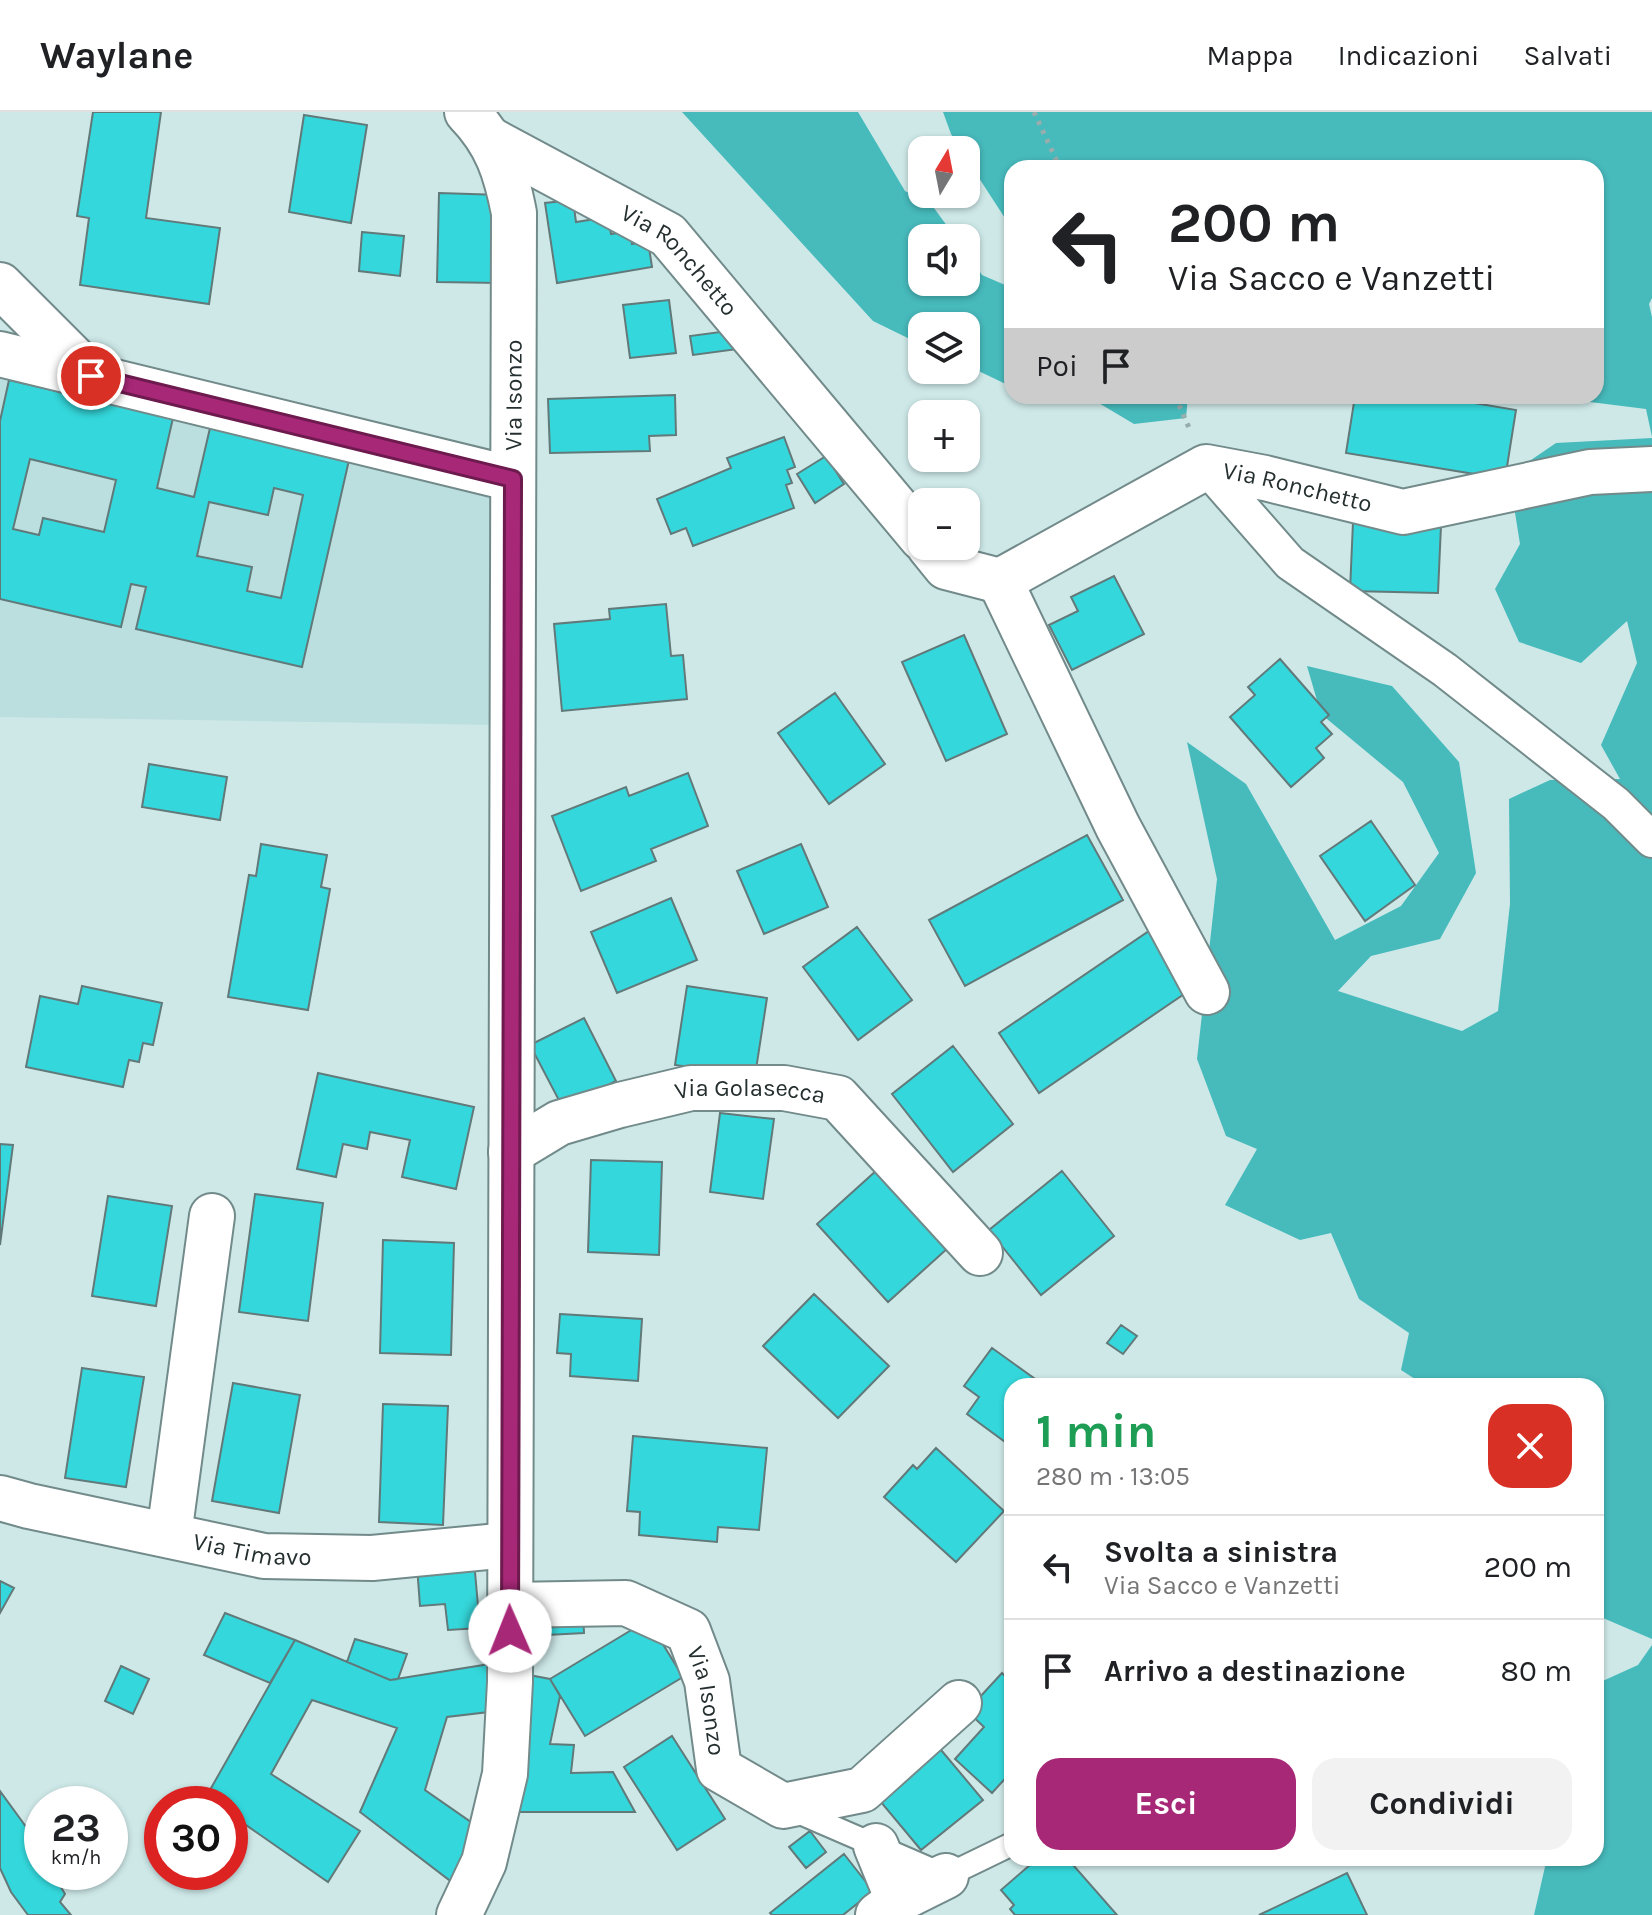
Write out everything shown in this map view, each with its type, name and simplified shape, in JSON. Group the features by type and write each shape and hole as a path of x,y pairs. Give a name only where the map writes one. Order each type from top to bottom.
{"street":[{"name":"Via Isonzo","path":"459,1915 484,1862 505,1774 510,1682 514,213 507,175 478,125"},
{"name":"Via Ronchetto","path":"478,125 668,235 908,521"},
{"path":"0,285 91,376"},
{"path":"0,354 513,479"},
{"path":"1206,467 1290,563 1445,670 1616,804 1652,840"},
{"name":"Via Ronchetto","path":"1000,581 1206,467 1265,478 1403,512 1590,472 1652,469"},
{"path":"940,560 946,567 1000,581 1118,827 1207,992"},
{"name":"Via Golasecca","path":"511,1152 559,1123 691,1088 784,1088 838,1098 980,1253"},
{"path":"169,1535 212,1216"},
{"name":"Via Timavo","path":"0,1498 264,1556 372,1558 509,1545"},
{"name":"Via Isonzo","path":"509,1605 626,1603 688,1631 707,1681 719,1769 783,1806"},
{"path":"783,1806 862,1790 959,1703"},
{"path":"876,1846 888,1908 946,1876"}],"lane":[{"path":"783,1806 946,1876 1004,1848"}],"path":[{"path":"1034,112 1056,160"}],"shaded area":[{"path":"682,112 858,112 908,192 908,208 934,208 946,224 908,224 908,296 980,296 980,272 1004,285 1004,383 980,372 980,312 908,312 908,338 873,321"},
{"path":"943,112 1652,112 1652,298 1649,304 1652,317 1652,437 1646,409 1604,404 1604,160 1004,160 1004,217 980,180 980,136 952,136"},
{"path":"0,365 504,487 499,725 0,717"},
{"path":"1100,404 1187,404 1186,418 1134,424"},
{"path":"1652,438 1652,1639 1604,1618 1604,1378 1414,1378 1401,1370 1409,1333 1359,1299 1331,1233 1300,1240 1225,1205 1257,1149 1226,1136 1197,1059 1217,879 1187,742 1246,784 1335,940 1401,906 1439,853 1403,782 1321,714 1307,666 1392,686 1459,762 1476,873 1440,939 1371,956 1338,991 1462,1031 1498,1011 1510,904 1509,799 1550,780 1620,779 1601,745 1637,663 1627,621 1581,663 1519,642 1495,589 1520,544 1509,475 1556,443"},
{"path":"1652,1645 1652,1915 1534,1915 1545,1866 1604,1866 1604,1680 1638,1665"}],"building":[{"path":"93,112 161,112 146,218 220,228 209,304 80,285 89,218 77,216"},
{"path":"304,115 367,125 351,223 289,212"},
{"path":"439,193 501,195 500,283 437,282"},
{"path":"573,200 576,222 608,217 611,234 630,231 632,244 648,241 652,267 557,283 545,203"},
{"path":"362,232 404,236 400,276 359,271"},
{"path":"669,300 676,353 630,358 623,305"},
{"path":"735,330 738,349 693,355 690,336"},
{"path":"9,380 173,418 157,488 194,497 210,428 349,460 302,667 136,629 146,587 131,584 121,627 0,599 0,421","holes":["30,459 116,480 104,532 43,518 39,535 13,529","274,488 303,495 281,598 247,591 252,567 197,556 209,502 268,515"]},
{"path":"675,395 676,435 649,436 650,451 550,453 548,399"},
{"path":"1354,404 1480,404 1516,410 1505,479 1346,453"},
{"path":"784,437 795,467 787,470 792,483 786,485 794,508 693,546 686,528 671,534 657,499 731,468 727,458"},
{"path":"826,456 844,484 815,503 797,474"},
{"path":"1353,522 1441,525 1438,593 1350,591"},
{"path":"1114,576 1144,634 1072,670 1049,625 1078,611 1071,597"},
{"path":"666,604 671,656 683,655 687,699 562,711 554,624 610,619 609,609"},
{"path":"964,635 1007,734 946,761 902,662"},
{"path":"1280,659 1329,715 1321,722 1332,734 1316,748 1324,758 1291,787 1230,717 1255,695 1248,687"},
{"path":"835,693 885,764 829,804 778,733"},
{"path":"149,764 227,777 220,820 142,807"},
{"path":"688,773 708,826 651,849 656,861 581,891 552,816 626,787 629,796"},
{"path":"1371,821 1415,885 1365,921 1320,856"},
{"path":"1087,835 1123,900 965,986 929,920"},
{"path":"261,844 327,855 321,887 330,889 308,1010 228,997 249,875 256,876"},
{"path":"801,844 828,907 764,934 737,871"},
{"path":"671,898 697,960 617,993 591,932"},
{"path":"857,927 912,1000 858,1040 803,967"},
{"path":"1149,931 1190,990 1039,1093 999,1033"},
{"path":"82,986 162,1003 153,1045 143,1043 139,1062 129,1060 123,1087 26,1067 40,996 78,1004"},
{"path":"687,986 767,998 755,1076 675,1065"},
{"path":"584,1018 616,1081 563,1108 530,1045"},
{"path":"953,1046 1013,1124 953,1172 892,1094"},
{"path":"318,1073 474,1107 456,1189 402,1177 410,1140 370,1132 367,1149 343,1144 336,1177 297,1169"},
{"path":"720,1113 774,1119 763,1199 710,1192"},
{"path":"0,1144 13,1145 0,1245"},
{"path":"591,1160 662,1162 659,1255 588,1252"},
{"path":"877,1170 948,1248 888,1302 817,1224"},
{"path":"1062,1171 1114,1236 1041,1295 989,1230"},
{"path":"255,1194 323,1203 308,1321 239,1312"},
{"path":"108,1196 172,1206 156,1306 92,1296"},
{"path":"383,1240 454,1243 451,1355 380,1353"},
{"path":"814,1294 889,1366 838,1418 763,1346"},
{"path":"560,1314 642,1319 638,1381 570,1376 571,1354 557,1353"},
{"path":"1121,1325 1137,1336 1123,1354 1107,1343"},
{"path":"992,1348 1034,1378 1004,1378 1004,1441 967,1414 979,1397 964,1386"},
{"path":"82,1368 144,1377 126,1487 65,1478"},
{"path":"233,1383 300,1395 279,1513 212,1501"},
{"path":"383,1404 448,1406 443,1525 379,1522"},
{"path":"633,1436 767,1448 759,1530 718,1527 717,1542 639,1535 640,1512 627,1511"},
{"path":"936,1448 1004,1511 956,1562 884,1497 913,1465 917,1469"},
{"path":"474,1561 480,1628 448,1630 445,1604 420,1606 417,1566"},
{"path":"0,1581 14,1588 0,1613"},
{"path":"583,1608 584,1633 547,1635 545,1610"},
{"path":"225,1613 295,1640 270,1683 204,1655"},
{"path":"648,1620 683,1677 585,1736 550,1679"},
{"path":"355,1639 407,1654 398,1679 390,1680 347,1662"},
{"path":"295,1640 390,1680 496,1663 497,1711 447,1717 425,1790 478,1827 457,1886 360,1812 397,1728 312,1700 271,1774 360,1831 328,1882 248,1826 248,1786 212,1786"},
{"path":"121,1666 149,1679 133,1714 105,1701"},
{"path":"1002,1673 1004,1780 992,1793 955,1759 984,1727 967,1711"},
{"path":"524,1674 550,1679 560,1696 550,1744 574,1745 571,1773 613,1772 635,1812 505,1812"},
{"path":"672,1736 725,1819 677,1850 624,1767"},
{"path":"931,1738 983,1800 921,1850 870,1789"},
{"path":"0,1791 24,1824 24,1890 63,1890 65,1894 60,1902 71,1915 28,1915 11,1892 0,1868"},
{"path":"810,1831 826,1852 806,1868 789,1847"},
{"path":"844,1854 873,1891 843,1915 770,1913"},
{"path":"1029,1866 1074,1866 1117,1915 1015,1915 1010,1909 1014,1905 1001,1890"},
{"path":"1347,1873 1367,1915 1259,1915"}],"route":[{"path":"91,376 513,479 510,1631"}]}
